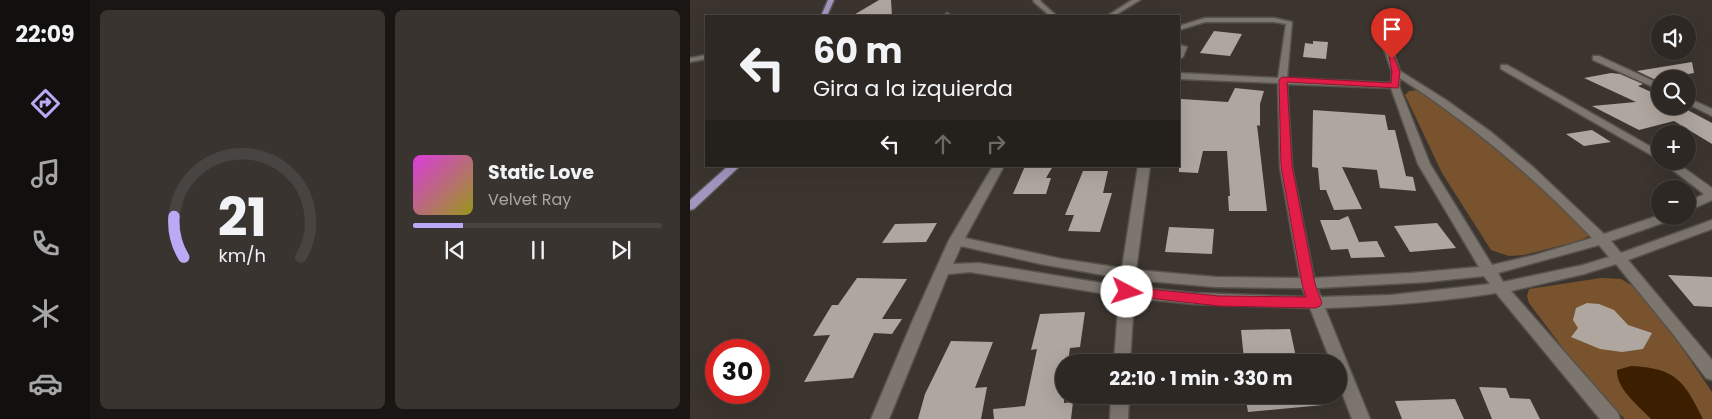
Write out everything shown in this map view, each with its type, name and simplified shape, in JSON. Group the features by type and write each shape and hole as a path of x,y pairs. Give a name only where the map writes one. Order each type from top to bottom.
{"main road":[{"path":"824,15 830,0"},
{"path":"690,206 734,167"}],"street":[{"path":"1038,0 1036,1 1053,15"},
{"path":"1112,15 1137,0"},
{"path":"1180,28 1206,20 1259,19 1290,23 1282,80 1286,166 1308,284 1335,354"},
{"path":"1382,32 1396,72 1395,86 1424,164 1500,288 1611,419"},
{"path":"1180,55 1183,47"},
{"path":"690,60 705,57"},
{"path":"1596,58 1651,83"},
{"path":"1504,67 1608,125 1651,152"},
{"path":"1396,72 1436,96 1494,138 1552,190 1620,259 1677,326 1712,372"},
{"path":"1180,76 1395,86"},
{"path":"1696,105 1712,113"},
{"path":"880,419 956,240 998,167"},
{"path":"1123,354 1128,274 1144,167"},
{"path":"1680,170 1712,195 1696,204"},
{"path":"956,240 1034,259 1128,274 1220,282 1308,284 1403,279 1488,270 1549,256 1651,223"},
{"path":"942,270 974,267 1127,292 1219,301 1315,303 1414,298 1500,288 1571,274 1620,259 1712,224"},
{"path":"1347,383 1361,419"},
{"path":"1119,419 1120,404"}],"shaded area":[{"path":"1419,90 1509,157 1552,196 1589,236 1579,241 1524,255 1509,256 1491,250 1442,173 1405,95 1409,91"},
{"path":"1601,278 1621,279 1636,288 1667,326 1712,392 1712,419 1625,419 1592,387 1529,303 1527,296 1529,289"},
{"path":"1631,366 1659,370 1677,379 1690,395 1703,419 1651,419 1629,397 1620,384 1617,370"}],"building":[{"path":"879,0 891,0 892,15 854,15"},
{"path":"1214,31 1242,34 1230,56 1200,53"},
{"path":"1313,41 1328,42 1326,59 1303,57 1305,43 1313,44"},
{"path":"1692,62 1693,70 1651,70 1651,78 1637,71"},
{"path":"1611,73 1620,74 1643,84 1638,86 1651,92 1651,115 1696,114 1712,123 1712,144 1696,134 1696,125 1681,125 1674,121 1651,125 1651,127 1639,130 1592,106 1636,102 1584,78"},
{"path":"1235,88 1264,91 1260,104 1260,126 1257,125 1267,211 1229,211 1227,151 1203,151 1198,173 1179,172 1181,99 1228,102"},
{"path":"1313,110 1385,115 1388,130 1395,130 1406,176 1413,177 1416,191 1380,188 1377,170 1342,167 1362,209 1334,210 1326,190 1320,190 1318,168 1312,167"},
{"path":"1592,130 1611,142 1584,146 1566,134"},
{"path":"1025,167 1052,167 1046,178 1051,178 1046,194 1013,194"},
{"path":"1083,171 1108,171 1103,193 1112,193 1100,232 1068,231 1074,215 1065,215"},
{"path":"1348,216 1359,242 1377,241 1385,257 1351,258 1348,249 1331,250 1320,220 1339,220"},
{"path":"937,223 926,242 882,243 895,224"},
{"path":"1437,223 1456,248 1410,252 1394,226"},
{"path":"1169,227 1214,229 1212,254 1165,252"},
{"path":"1668,275 1712,277 1712,307 1694,306"},
{"path":"857,278 907,279 882,319 902,319 892,334 874,333 853,378 804,382 830,335 813,336 832,305 838,305"},
{"path":"1587,303 1599,304 1614,310 1628,325 1652,333 1643,349 1622,352 1600,349 1571,337 1578,328 1573,320 1576,308"},
{"path":"1085,312 1080,347 1070,348 1069,354 1055,354 1055,404 1073,404 1071,419 994,419 993,409 1025,406 1037,349 1031,350 1040,314"},
{"path":"1290,329 1295,354 1243,354 1241,330"},
{"path":"951,341 993,342 975,388 987,387 981,419 918,419 925,394"},
{"path":"1479,387 1506,388 1510,398 1530,399 1540,419 1492,419"},
{"path":"1455,399 1464,419 1402,419 1395,401"},
{"path":"1247,404 1323,404 1323,405 1248,412"}],"route":[{"path":"1127,292 1219,301 1315,303 1308,284 1286,166 1282,80 1395,86 1396,72 1392,59"}]}
